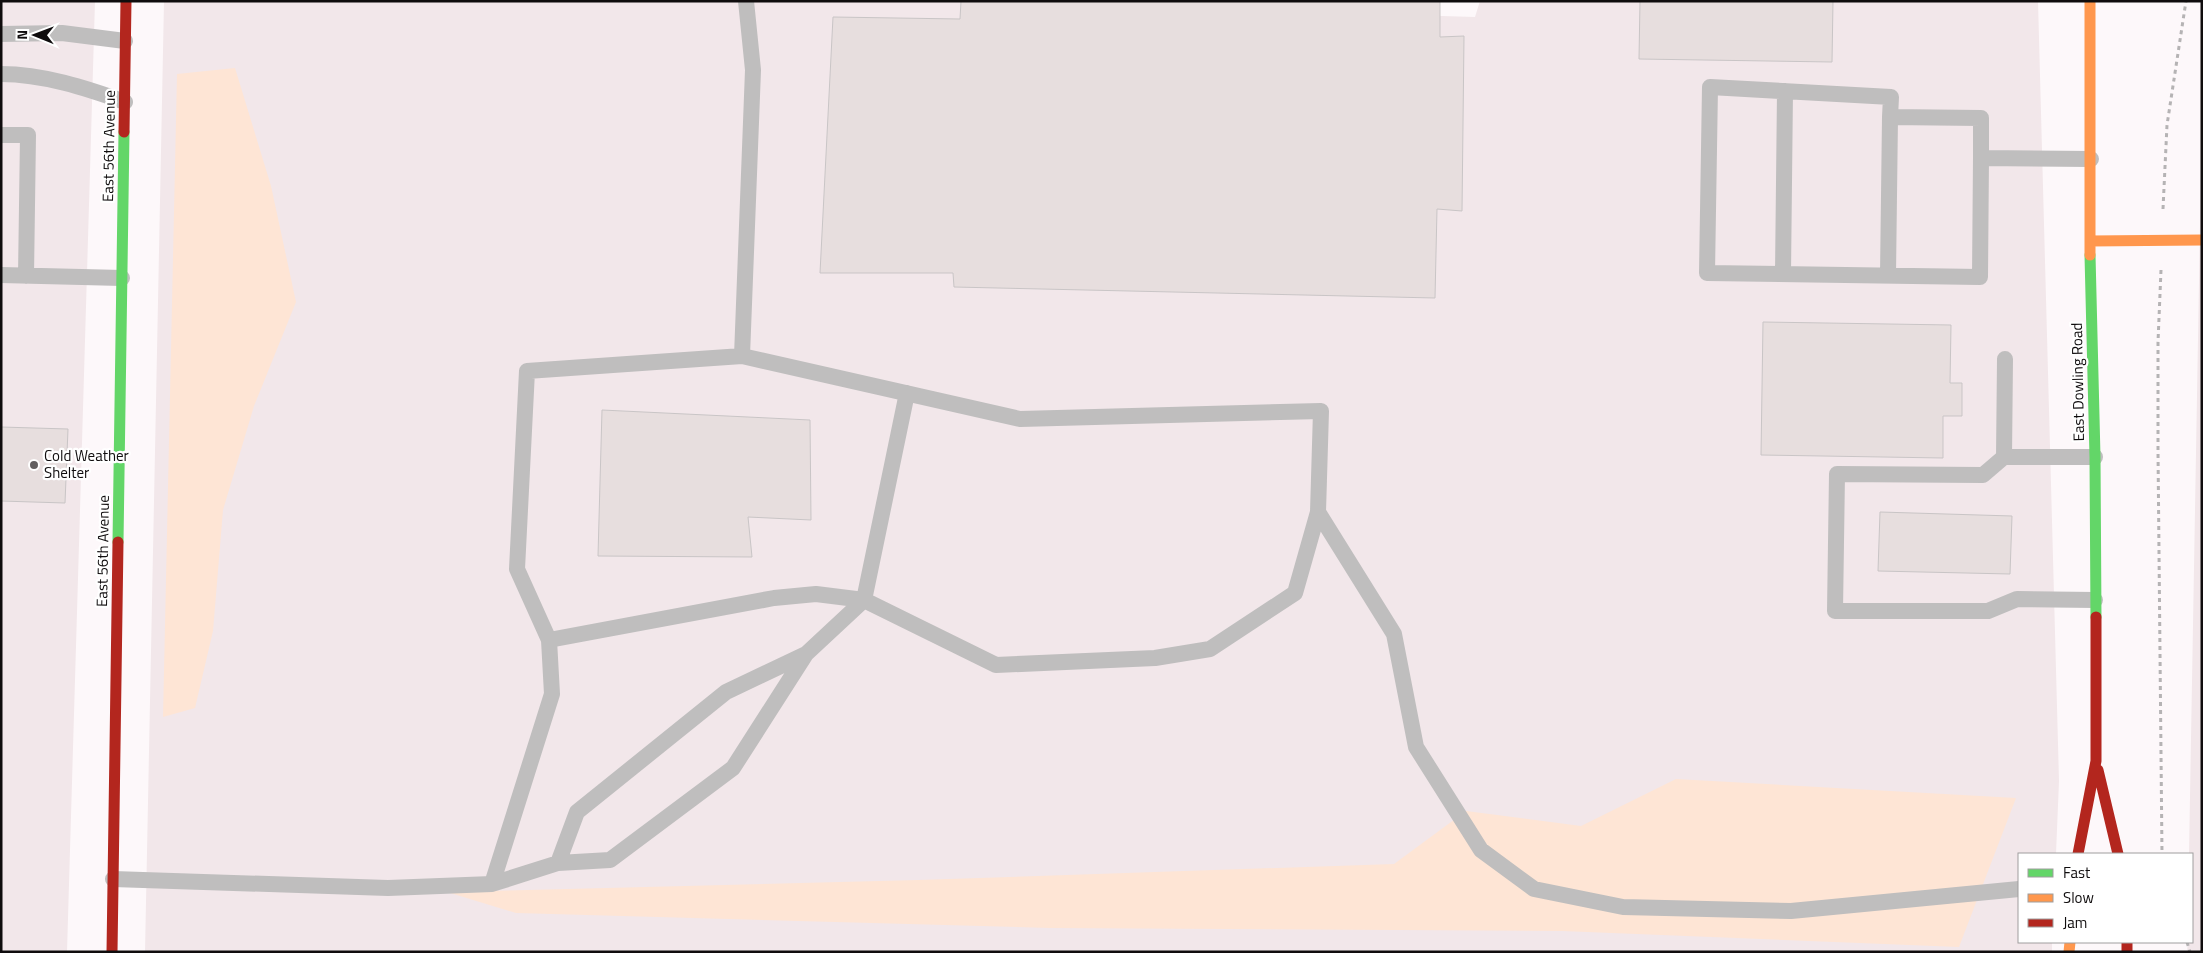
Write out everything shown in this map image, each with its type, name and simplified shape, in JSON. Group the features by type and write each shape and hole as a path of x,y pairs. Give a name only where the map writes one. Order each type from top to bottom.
{"street":[{"name":"East 56th Avenue","path":"112,952 126,1"},
{"name":"East Dowling Road","path":"2078,853 2096,761 2095,457 2090,241 2090,1"},
{"path":"2090,241 2202,240"},
{"name":"East Dowling Road","path":"2096,761 2118,853"}],"lane":[{"path":"742,356 753,70 746,1"},
{"path":"1,34 62,33 125,40"},
{"path":"1,74 21,74 84,88 125,102"},
{"path":"1888,276 1890,117 1891,97 1710,87 1707,273 1888,276 1980,276 1981,118 1890,117"},
{"path":"1782,274 1785,91"},
{"path":"1,135 28,135 26,276"},
{"path":"1980,158 2090,159"},
{"path":"1,275 122,278"},
{"path":"492,884 552,694 550,640 517,569 527,371 742,356 1020,419 1321,411 1318,512 1295,593 1210,649 1154,658 996,666 864,600 816,594 774,598 550,640"},
{"path":"2004,457 2005,359"},
{"path":"113,880 388,888 492,884 558,863 610,860 733,768 806,654 864,600 906,393"},
{"path":"2095,457 2004,457 1983,475 1837,474 1835,611 1988,611 2017,599 2095,600"},
{"path":"1318,512 1394,634 1416,747 1481,850 1534,889 1623,907 1791,911 2018,889"},
{"path":"558,863 577,812 726,692 806,654"}],"path":[{"path":"2163,191 2166,125 2186,1"},
{"path":"2160,292 2158,451 2162,853"}],"shaded area":[{"path":"1,1 95,1 67,952 1,952"},
{"path":"164,1 950,1 1475,17 1480,1 2038,1 2059,781 2056,853 2018,853 2018,943 2052,943 2052,952 145,952"},
{"path":"235,68 271,186 296,302 254,406 223,510 213,631 195,708 163,717 177,74"},
{"path":"2202,110 2202,952 2187,952 2188,943 2193,943 2193,853 2189,853"},
{"path":"1676,779 2016,798 1959,947 1562,931 1050,928 516,913 447,892 918,880 1394,864 1466,811 1581,826"}],"building":[{"path":"961,1 1440,1 1440,37 1464,36 1462,211 1437,209 1435,298 954,287 953,273 820,273 833,17 960,19"},
{"path":"1640,1 1833,1 1832,62 1639,59"},
{"path":"1763,322 1951,325 1950,383 1962,383 1962,416 1943,416 1943,458 1761,455"},
{"path":"602,410 810,420 811,520 748,517 752,557 598,556"},
{"name":"Cold Weather Shelter","path":"1,427 68,429 65,503 1,501"},
{"path":"1880,512 2012,516 2010,574 1878,571"}],"traffic: fast":[{"path":"118,542 124,132"},
{"path":"2090,255 2095,457 2096,617"}],"traffic: slow":[{"path":"2090,1 2090,255"},
{"path":"2090,241 2202,240"},
{"path":"2069,952 2070,943"}],"traffic: jam":[{"path":"124,132 126,1"},
{"path":"112,952 118,542"},
{"path":"2078,853 2096,761 2096,617"},
{"path":"2098,770 2118,853"},
{"path":"2127,943 2127,952"}],"place":[{"name":"Cold Weather Shelter","path":"34,465"}]}
